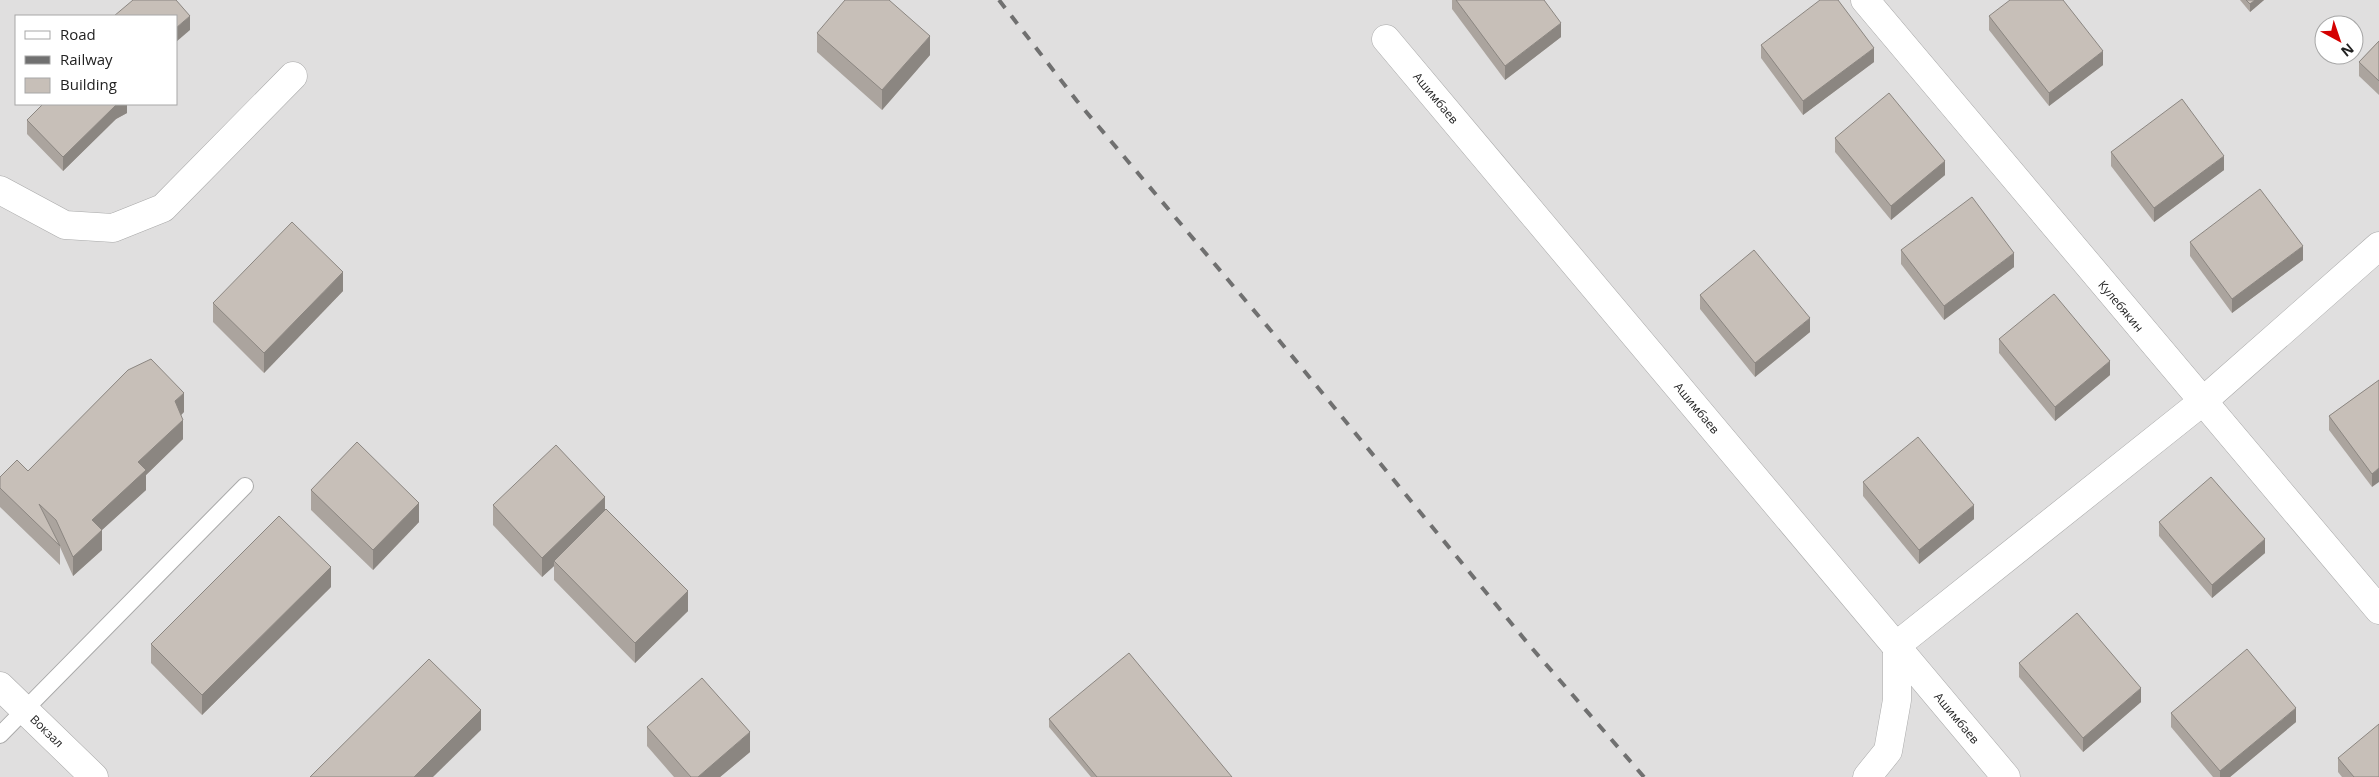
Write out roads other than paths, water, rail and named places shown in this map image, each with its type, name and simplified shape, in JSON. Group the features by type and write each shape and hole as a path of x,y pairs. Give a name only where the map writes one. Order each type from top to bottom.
{"street":[{"name":"Кулебякин","path":"1864,0 2379,610"},
{"name":"Ашимбаев","path":"1386,39 2006,777"},
{"path":"0,190 65,225 113,228 163,208 293,76"},
{"path":"1867,777 1888,751 1897,700 1897,645 2202,402 2379,246"},
{"name":"Вокзал","path":"0,686 94,777"}],"lane":[{"path":"0,734 245,486"}],"railway":[{"path":"999,0 1077,101 1278,339 1530,646 1644,777"}]}
